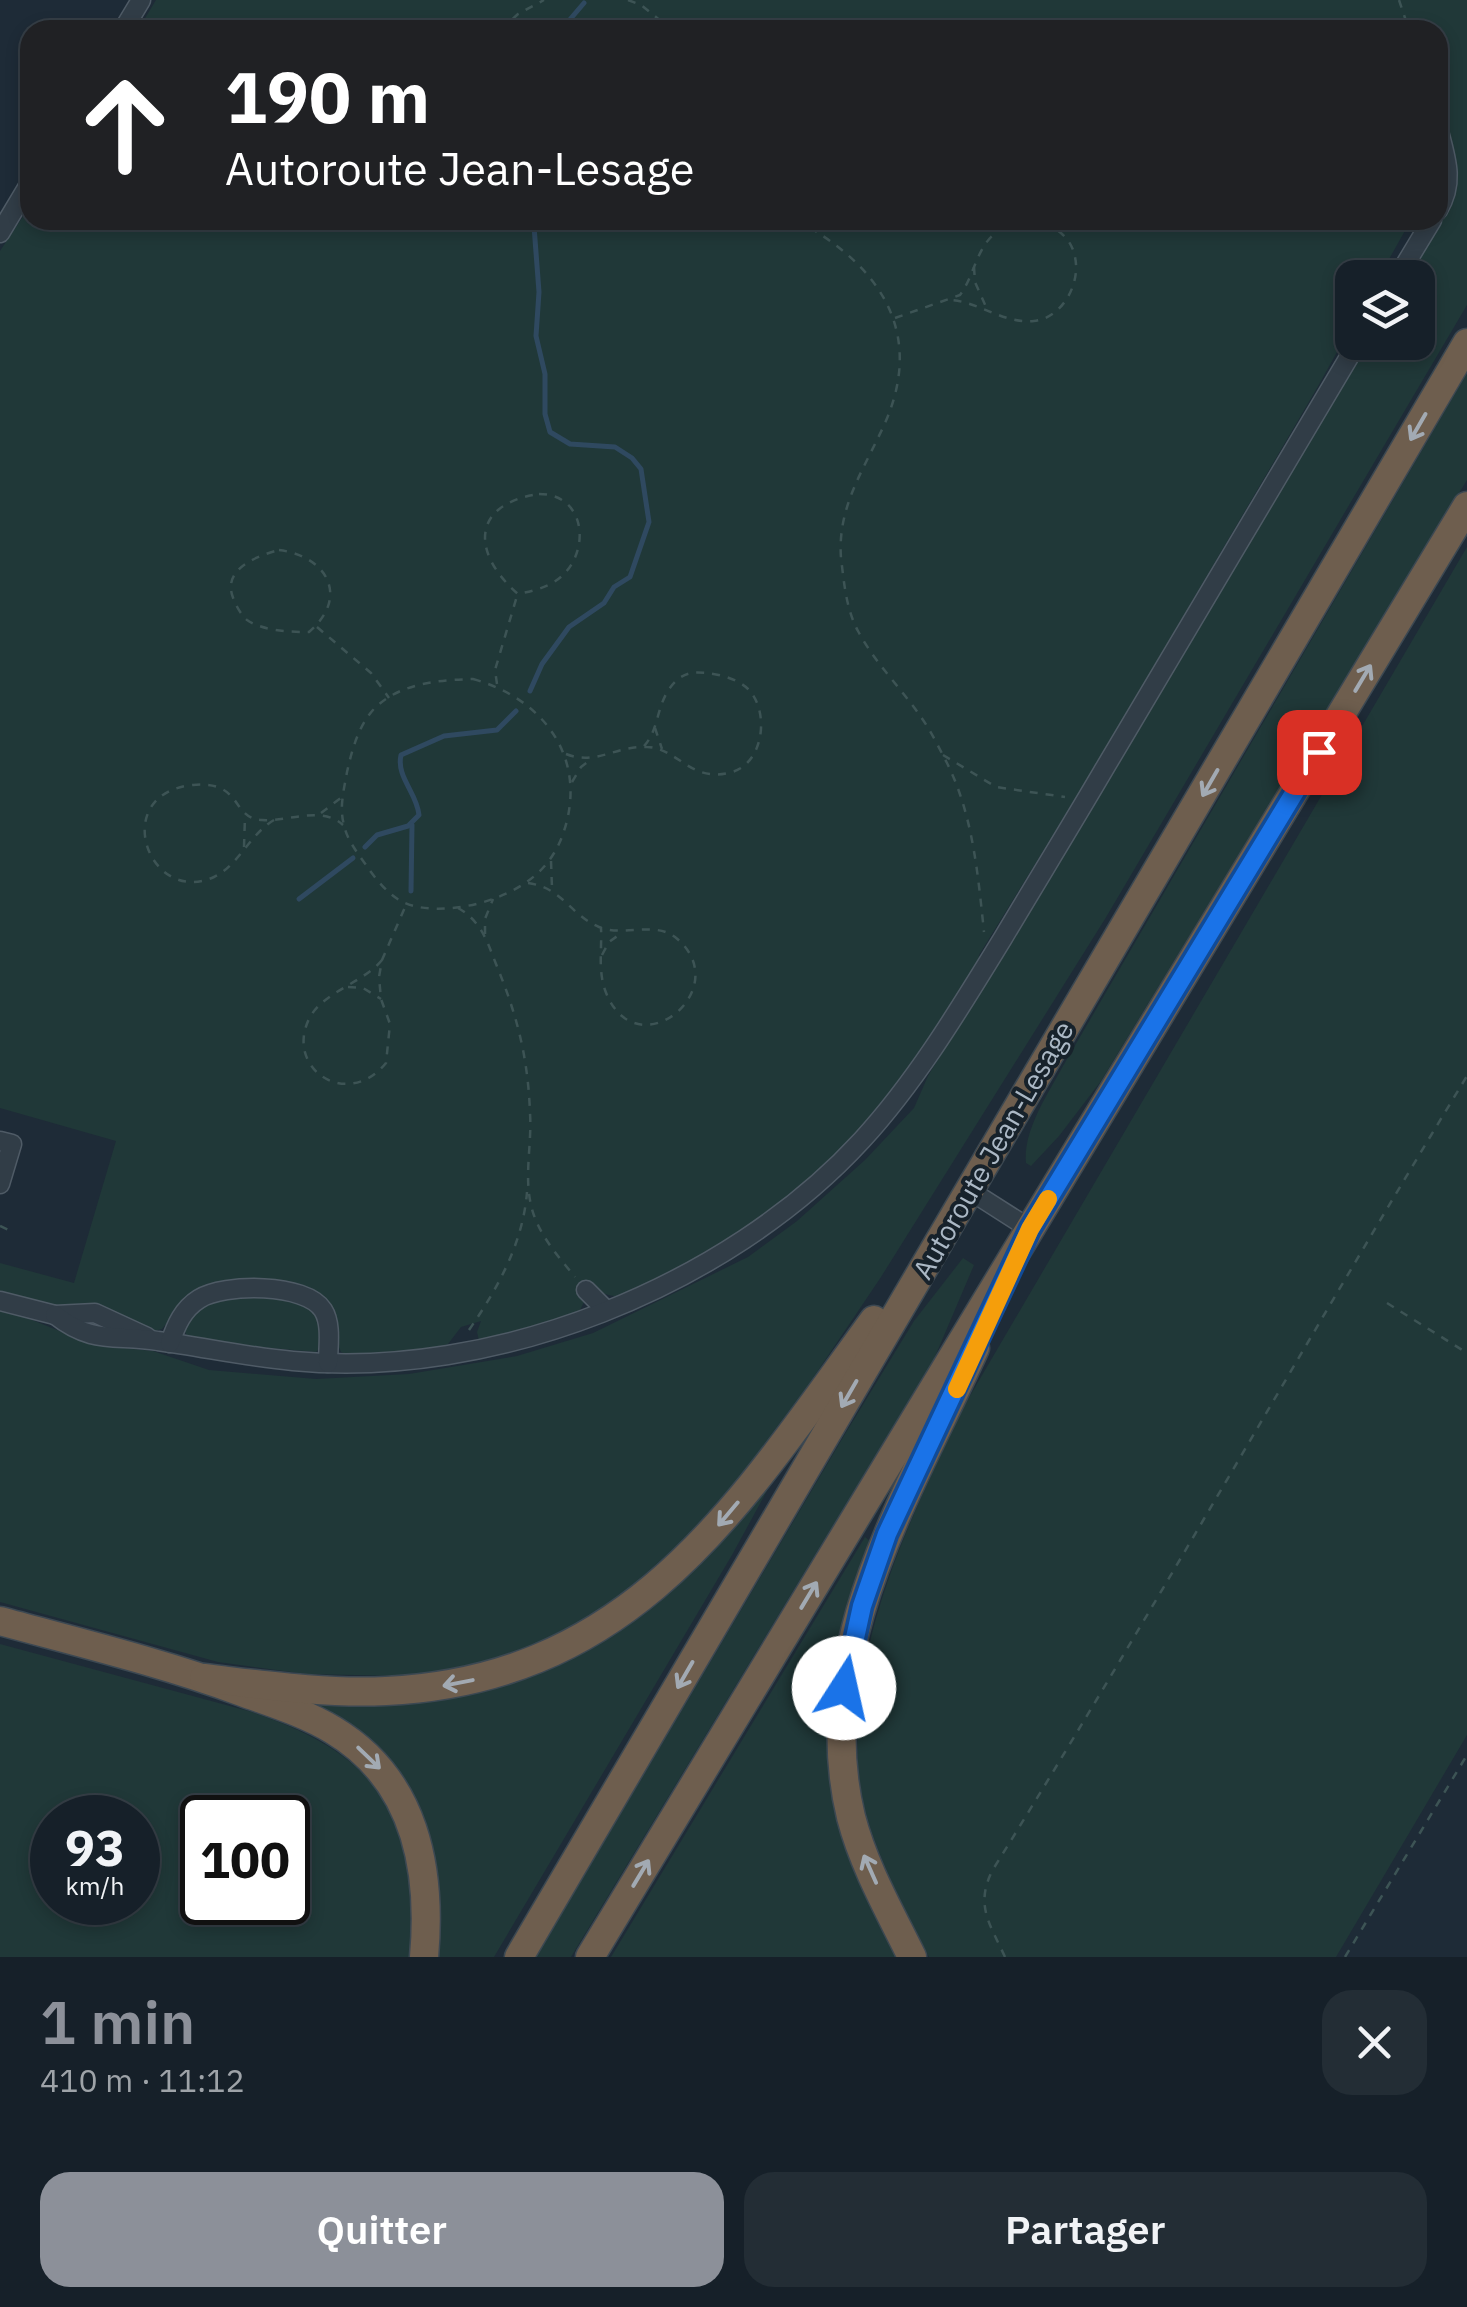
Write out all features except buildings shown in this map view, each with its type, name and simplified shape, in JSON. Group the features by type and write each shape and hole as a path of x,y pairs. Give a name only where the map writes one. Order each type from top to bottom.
{"highway":[{"name":"Autoroute Jean-Lesage","path":"519,1957 1467,343"},
{"path":"590,1957 1467,506"},
{"path":"204,1678 331,1690 424,1688 520,1667 599,1629 661,1582 730,1513 970,1190"},
{"path":"912,1957 866,1861 852,1818 841,1741 846,1671 862,1606 887,1534 1030,1229"},
{"path":"0,1621 204,1678 323,1724 358,1748 389,1780 419,1844 426,1894 424,1957"}],"street":[{"path":"0,232 20,200"},
{"path":"1408,260 1426,230"},
{"path":"0,1301 55,1315 95,1313 162,1341 258,1358 394,1362 558,1328 606,1310 654,1290 750,1235 793,1205 828,1174 898,1097 929,1055 1089,796 1347,360"},
{"path":"0,1141 12,1144 0,1184"},
{"path":"970,1190 1030,1229"},
{"path":"162,1341 202,1296 235,1288 278,1290 304,1294 324,1311 328,1363"},
{"path":"586,1290 606,1310"}],"path":[{"path":"511,20 544,0"},
{"path":"628,0 659,20"},
{"path":"815,230 867,271 884,294 894,318 900,370 885,422 843,515 843,574 858,631 922,718 942,754 970,830 987,964"},
{"path":"952,300 966,286 984,245 1002,230"},
{"path":"894,318 952,300 970,302 1019,322 1052,315 1065,304 1075,275 1076,257 1056,230"},
{"path":"974,266 974,282 988,310"},
{"path":"554,494 566,501 579,524 576,558 560,578 538,590 518,594 501,580 490,560 484,540 488,522 500,506 518,497 554,494"},
{"path":"279,550 298,552 314,560 326,574 330,593 324,619 316,626 309,632 294,632 246,619 230,588 233,575 245,563 279,550"},
{"path":"497,686 494,670 518,594"},
{"path":"316,626 370,673 389,698"},
{"path":"572,783 581,767 592,760 644,746 652,738 655,714 664,696 678,679 691,672 733,680 748,689 757,702 760,738 746,766 718,774 702,772 644,746"},
{"path":"473,679 497,686 534,710 565,754 572,783 568,821 551,860 527,883 493,899 457,907 406,903 372,873 344,827 343,796 358,733 374,709 418,684 473,679"},
{"path":"655,727 664,752"},
{"path":"565,754 592,760"},
{"path":"942,754 996,787 1048,796 1089,796"},
{"path":"274,820 262,827 220,874 183,882 156,864 143,833 150,806 159,797 176,788 215,784 227,789 245,814 254,819 319,814 333,817 344,827"},
{"path":"319,814 343,796"},
{"path":"244,848 245,814"},
{"path":"551,860 552,889"},
{"path":"527,883 552,889 601,928 665,931 677,938 687,952 694,982 685,1008 672,1018 653,1023 640,1024 624,1018 605,989 601,928"},
{"path":"485,936 485,919 493,899"},
{"path":"382,960 363,979 346,987 312,1014 305,1031 310,1064 334,1084 365,1081 386,1063 390,1024 381,999 382,960 406,903"},
{"path":"454,1352 512,1256 526,1208 531,1117 524,1042 485,936 469,914 457,907"},
{"path":"602,956 609,942 628,930"},
{"path":"346,987 363,988 381,999"},
{"path":"1005,1957 984,1910 985,1886 992,1871 1129,1648 1467,1076"},
{"path":"528,1182 538,1227 586,1290"},
{"path":"0,1226 11,1232"},
{"path":"1387,1303 1467,1352"},
{"path":"1345,1957 1467,1755"}],"green space":[{"path":"156,0 1467,0 1467,305 1435,359 1435,260 1412,260 1429,230 1448,230 1448,196 1457,171 1448,143 1448,20 144,20"},
{"path":"20,221 20,230 1405,230 1389,260 1335,260 1335,356 937,1030 846,1143 754,1225 732,1239 635,1293 612,1296 588,1283 577,1288 584,1302 579,1312 479,1340 481,1321 461,1327 448,1344 425,1352 358,1358 341,1352 313,1291 273,1279 206,1284 162,1329 151,1332 69,1308 33,1305 0,1295 0,1263 74,1283 116,1141 0,1108 0,251"},
{"path":"1354,360 1435,360 1105,919 881,1277 809,1384 698,1528 596,1617 539,1645 464,1667 403,1676 306,1674 218,1662 0,1602 0,1307 94,1345 153,1351 209,1370 316,1379 409,1374 517,1356 593,1333 748,1257 797,1221 865,1160 914,1108 928,1076"},
{"path":"1467,373 1467,480 1101,1081 1031,1166 1026,1163 1028,1138 1050,1088"},
{"path":"1467,547 1467,1735 1336,1957 929,1957 875,1840 858,1766 858,1718 864,1671 888,1580 964,1406"},
{"path":"963,1258 974,1265 934,1359 571,1957 536,1957 914,1321"},
{"path":"263,1295 299,1300 315,1307 324,1343 316,1352 190,1341 184,1327 186,1317 195,1309 208,1303"},
{"path":"775,1471 732,1555 494,1957 434,1957 428,1856 417,1808 407,1785 393,1765 373,1748 291,1696 488,1687 569,1658 606,1639 640,1611"},
{"path":"865,1537 872,1543 834,1726 904,1957 611,1957"},
{"path":"0,1644 252,1712 333,1749 362,1772 385,1800 401,1831 410,1868 413,1909 410,1957 0,1957"}],"waterway":[{"path":"570,20 584,3"},
{"path":"530,691 542,664 569,627 604,603 614,587 630,577 649,522 641,469 632,458 615,447 570,444 550,432 545,414 545,374 536,336 539,292 534,230"},
{"path":"365,847 377,835 408,826 419,815 401,771 401,755 444,736 497,730 516,711"},
{"path":"411,891 412,825"},
{"path":"299,899 353,858"}],"slow traffic":[{"path":"957,1389 1030,1229 1048,1199"}],"route":[{"path":"844,1688 862,1606 887,1534 1030,1229 1319,752"}]}
